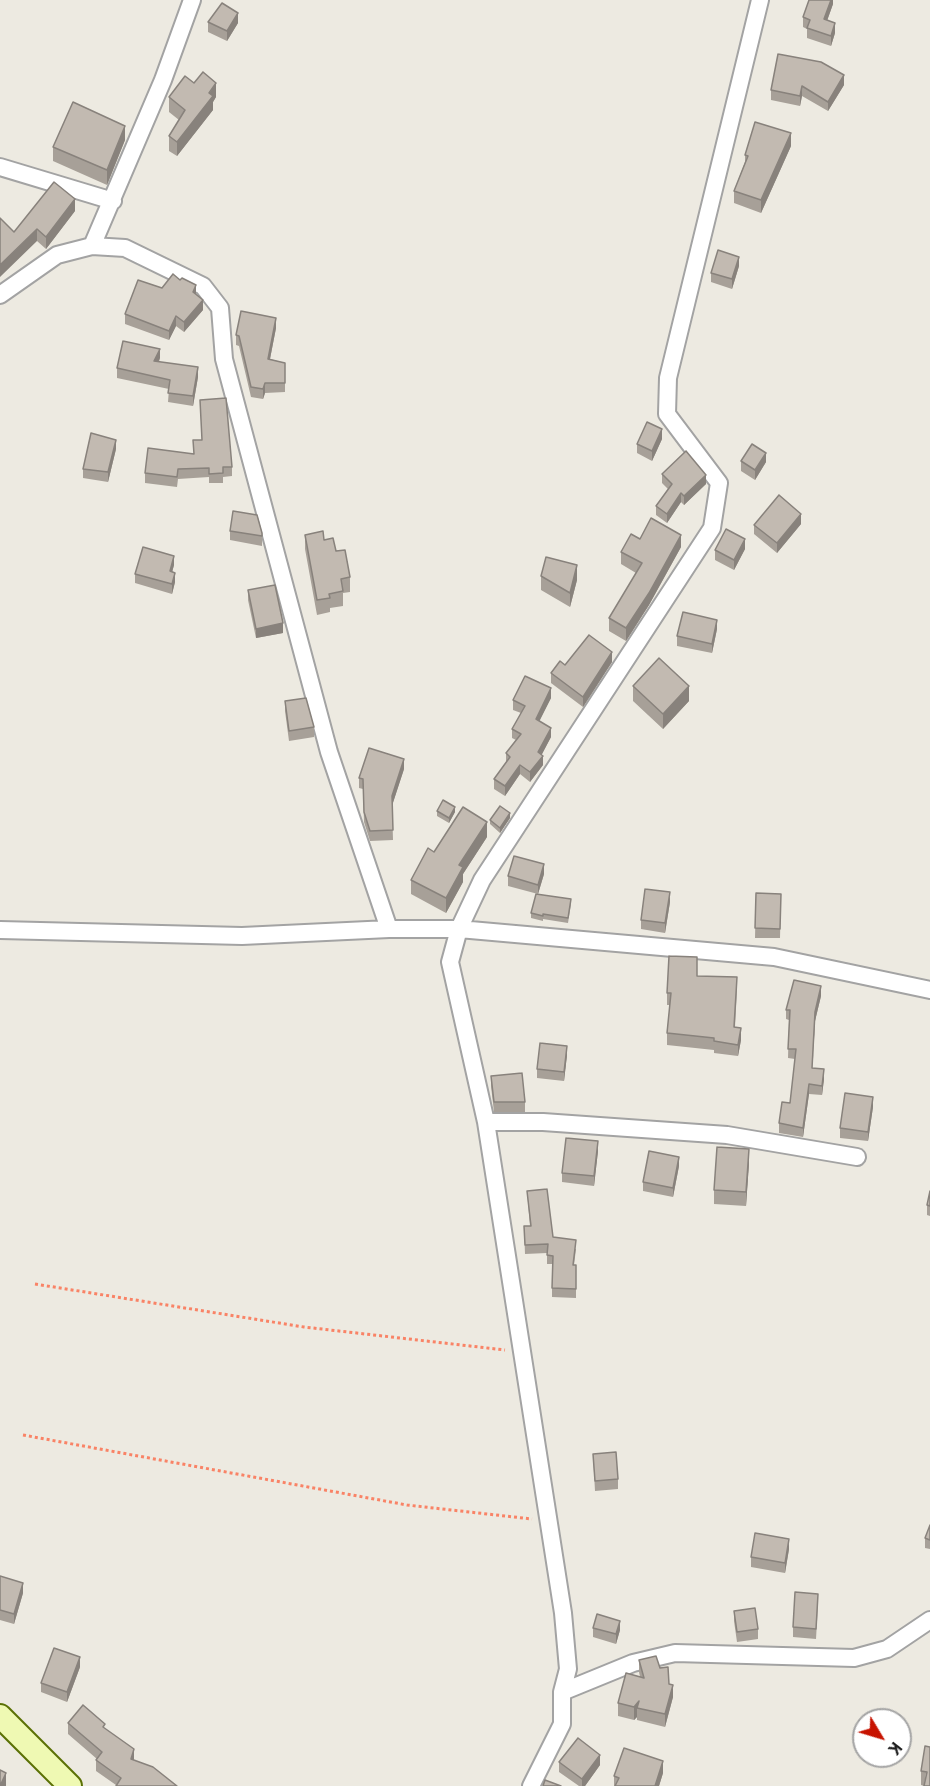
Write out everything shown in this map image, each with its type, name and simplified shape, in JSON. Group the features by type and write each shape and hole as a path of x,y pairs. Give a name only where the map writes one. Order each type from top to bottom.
{"main road":[{"path":"0,1716 69,1786"}],"street":[{"path":"92,246 163,80 192,0"},
{"path":"531,1786 562,1724 562,1692 568,1669 563,1613 486,1122 450,962 459,929 482,880 712,528 719,483 667,414 668,378 760,0"},
{"path":"0,167 113,201"},
{"path":"0,295 57,255 92,246 124,248 203,286 220,308 227,369 329,752 389,928"},
{"path":"0,930 242,936 389,928 459,929 774,957 930,990"},
{"path":"486,1122 543,1122 727,1135 857,1157"},
{"path":"562,1692 633,1663 675,1653 855,1658 887,1649 930,1620"}],"path":[{"path":"35,1284 304,1327 522,1352"},
{"path":"23,1435 406,1505 549,1520"}],"building":[{"path":"809,0 831,0 824,19 835,23 831,36 807,28 810,20 803,17"},
{"path":"222,3 238,13 227,31 208,22"},
{"path":"778,54 821,62 844,75 828,102 802,86 800,96 771,90"},
{"path":"203,72 216,83 209,93 213,96 177,142 169,136 185,110 169,97 185,76 194,83"},
{"path":"73,102 125,126 107,170 53,147"},
{"path":"755,122 791,133 761,200 734,191 748,156 745,155"},
{"path":"54,182 75,199 46,237 37,229 0,265 0,218 14,232"},
{"path":"718,250 739,257 732,279 711,273"},
{"path":"173,274 180,280 182,278 196,285 193,292 203,300 184,322 176,316 169,331 125,314 138,280 162,288"},
{"path":"241,311 276,318 268,359 285,363 285,383 265,383 263,389 251,387 239,336 236,335"},
{"path":"123,341 160,349 154,361 198,367 193,396 168,393 170,380 117,368"},
{"path":"226,398 232,467 223,467 223,473 209,474 209,468 178,469 177,477 145,473 148,448 194,454 193,440 202,440 200,400"},
{"path":"647,422 662,429 652,451 637,444"},
{"path":"91,433 116,440 108,472 83,469"},
{"path":"752,444 766,453 755,470 741,461"},
{"path":"686,451 706,475 684,496 681,493 667,514 656,506 672,484 662,474"},
{"path":"779,495 801,514 777,543 754,525"},
{"path":"233,511 257,515 262,536 230,531"},
{"path":"651,518 681,535 649,593 626,628 609,618 642,563 621,552 631,534 640,539"},
{"path":"726,529 745,539 734,560 715,550"},
{"path":"323,531 324,540 333,538 336,551 345,550 350,577 341,579 343,591 329,594 330,598 317,600 305,535"},
{"path":"143,547 174,556 170,571 175,573 172,584 135,574"},
{"path":"546,557 577,565 570,593 541,576"},
{"path":"275,585 283,623 256,629 248,590"},
{"path":"683,612 717,620 712,644 677,636"},
{"path":"589,635 612,652 583,697 551,673 560,661 565,665"},
{"path":"659,658 689,686 663,714 633,686"},
{"path":"525,676 551,688 536,719 551,728 538,752 543,756 530,772 520,765 505,786 494,779 510,757 506,753 521,734 512,729 525,706 513,700"},
{"path":"306,698 314,727 289,731 285,701"},
{"path":"369,748 404,759 392,796 393,830 370,831 364,812 363,779 359,778"},
{"path":"443,800 455,807 449,818 437,811"},
{"path":"500,806 510,813 500,828 490,820"},
{"path":"463,807 487,822 459,865 463,867 446,898 411,880 428,848 434,852"},
{"path":"514,856 544,864 538,885 508,876"},
{"path":"645,889 670,892 665,923 641,920"},
{"path":"756,893 781,894 780,929 755,928"},
{"path":"536,894 571,899 568,918 531,913"},
{"path":"669,956 697,957 697,976 737,977 734,1027 741,1028 738,1045 714,1041 714,1038 667,1033 671,993 667,993"},
{"path":"794,980 821,986 815,1012 812,1068 824,1069 822,1086 809,1084 803,1128 779,1123 782,1102 790,1103 796,1049 788,1049 790,1010 786,1010"},
{"path":"540,1043 567,1046 564,1072 537,1069"},
{"path":"522,1073 525,1102 494,1102 491,1076"},
{"path":"845,1093 873,1097 868,1132 840,1128"},
{"path":"566,1138 598,1141 594,1176 562,1173"},
{"path":"717,1147 749,1149 746,1192 714,1190"},
{"path":"649,1151 679,1157 673,1188 643,1182"},
{"path":"547,1189 553,1237 576,1240 573,1265 576,1265 576,1289 552,1288 553,1256 547,1255 548,1244 525,1245 524,1226 531,1226 527,1191"},
{"path":"616,1452 618,1479 595,1481 593,1454"},
{"path":"930,1525 930,1540 925,1538"},
{"path":"755,1533 789,1539 785,1563 751,1557"},
{"path":"0,1576 23,1583 14,1614 0,1610"},
{"path":"795,1592 818,1594 816,1629 793,1627"},
{"path":"755,1608 758,1629 737,1632 734,1611"},
{"path":"597,1614 620,1621 616,1634 593,1628"},
{"path":"54,1648 80,1657 67,1692 41,1683"},
{"path":"656,1656 660,1668 668,1667 669,1684 673,1685 665,1714 637,1708 639,1701 634,1707 618,1703 626,1673 644,1678 639,1660"},
{"path":"83,1705 105,1724 103,1727 134,1749 131,1759 153,1767 177,1786 116,1786 121,1778 96,1760 102,1752 68,1723"},
{"path":"578,1738 600,1755 582,1779 559,1762"},
{"path":"925,1746 930,1747 930,1786 924,1786 927,1772 921,1771"},
{"path":"624,1748 663,1761 655,1786 615,1786 619,1778 614,1776"},
{"path":"0,1770 6,1773 0,1786"},
{"path":"545,1780 561,1786 543,1786"}]}
